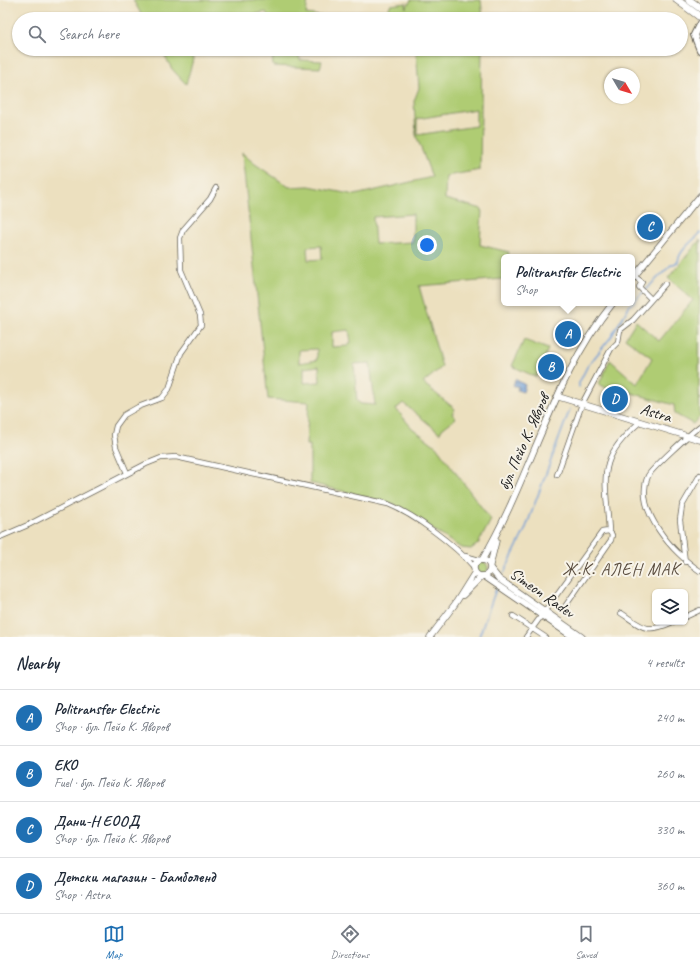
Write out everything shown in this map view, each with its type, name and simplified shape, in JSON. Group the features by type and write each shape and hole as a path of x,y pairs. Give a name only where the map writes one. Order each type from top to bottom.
{"main road":[{"path":"677,0 699,13"},
{"path":"689,0 699,13"},
{"path":"694,0 700,4"},
{"path":"700,23 694,36 700,50"}],"street":[{"path":"127,473 116,447 114,435 116,426 124,415 138,407 162,398 169,389 181,352 201,325 200,315 181,270 180,238 183,230 210,199 216,188"},
{"path":"635,276 700,196"},
{"path":"635,279 642,282 639,287 649,297 653,298 665,284"},
{"path":"557,475 582,404 611,349 618,342 620,330 633,320 649,297"},
{"name":"бул. Пейо К. Яворов","path":"480,560 499,531 582,346 611,306"},
{"name":"Astra","path":"559,397 700,440"},
{"path":"564,608 611,540 609,531 605,470 616,445 640,422"},
{"path":"700,426 652,470 646,482 645,492 651,517 665,539 685,562 700,571"},
{"path":"0,537 16,532 127,473 161,458 176,457 388,504 402,510 465,556 475,569 483,576"},
{"path":"685,562 680,520 682,506 700,475"},
{"name":"бул. Пейо К. Яворов","path":"490,567 499,531"},
{"path":"526,637 602,532 609,531"},
{"path":"455,604 483,576 489,573 490,567 486,561 465,556"},
{"path":"430,637 455,604 480,560"},
{"name":"Simeon Radev","path":"490,567 498,579 573,637"},
{"name":"Simeon Radev","path":"483,576 582,637"},
{"path":"688,616 700,610"},
{"path":"621,613 644,629 659,628 666,625"},
{"path":"513,616 544,637"}],"green space":[{"path":"133,0 308,0 306,12 140,12"},
{"path":"411,0 481,0 482,12 388,12 390,5 407,3 405,6 406,8"},
{"path":"165,56 194,56 186,84 172,69"},
{"path":"272,56 299,56 300,60 322,61 320,68 273,66"},
{"path":"417,56 482,56 480,170 446,176 445,199 482,209 480,245 509,252 509,254 501,254 501,279 419,286 442,367 423,383 455,409 452,414 456,418 442,429 440,433 403,403 396,409 412,428 436,446 491,520 478,544 471,549 461,548 394,504 310,483 310,445 306,445 309,402 268,399 242,153 255,164 289,187 309,186 355,195 432,177 416,135 414,101 419,88","holes":["476,109 476,126 417,135 417,119","413,214 413,242 375,244 373,217","321,246 322,259 308,260 307,247","349,330 351,342 348,346 332,347 332,332","317,349 317,360 299,363 299,350","370,363 375,405 361,404 357,401 354,364","319,366 320,382 304,383 304,368"]},
{"path":"700,240 700,417 693,424 675,414 674,405 621,390 619,395 599,384 610,360 637,384 652,358 625,338 636,321 659,341 693,300 668,278"},
{"path":"524,340 548,349 536,377 512,366"},
{"path":"480,562 484,562 488,568 484,574 480,574 476,570 476,566"}],"water":[{"path":"515,379 525,385 523,392 517,390 518,386 513,386"}],"waterway":[{"path":"635,300 671,265 678,262 683,250 700,233"},
{"path":"579,387 579,383 587,367 611,337 629,306"},
{"path":"504,573 525,530 570,409"},
{"path":"479,637 496,589"}],"place":[{"name":"Дани-Н ЕООД","path":"650,227"},
{"name":"Politransfer Electric","path":"568,334"},
{"name":"EKO","path":"551,367"},
{"name":"Детски магазин - Бамболенд","path":"615,399"}],"district":[{"name":"Ж.К. АЛЕН МАК","path":"621,569"}]}
